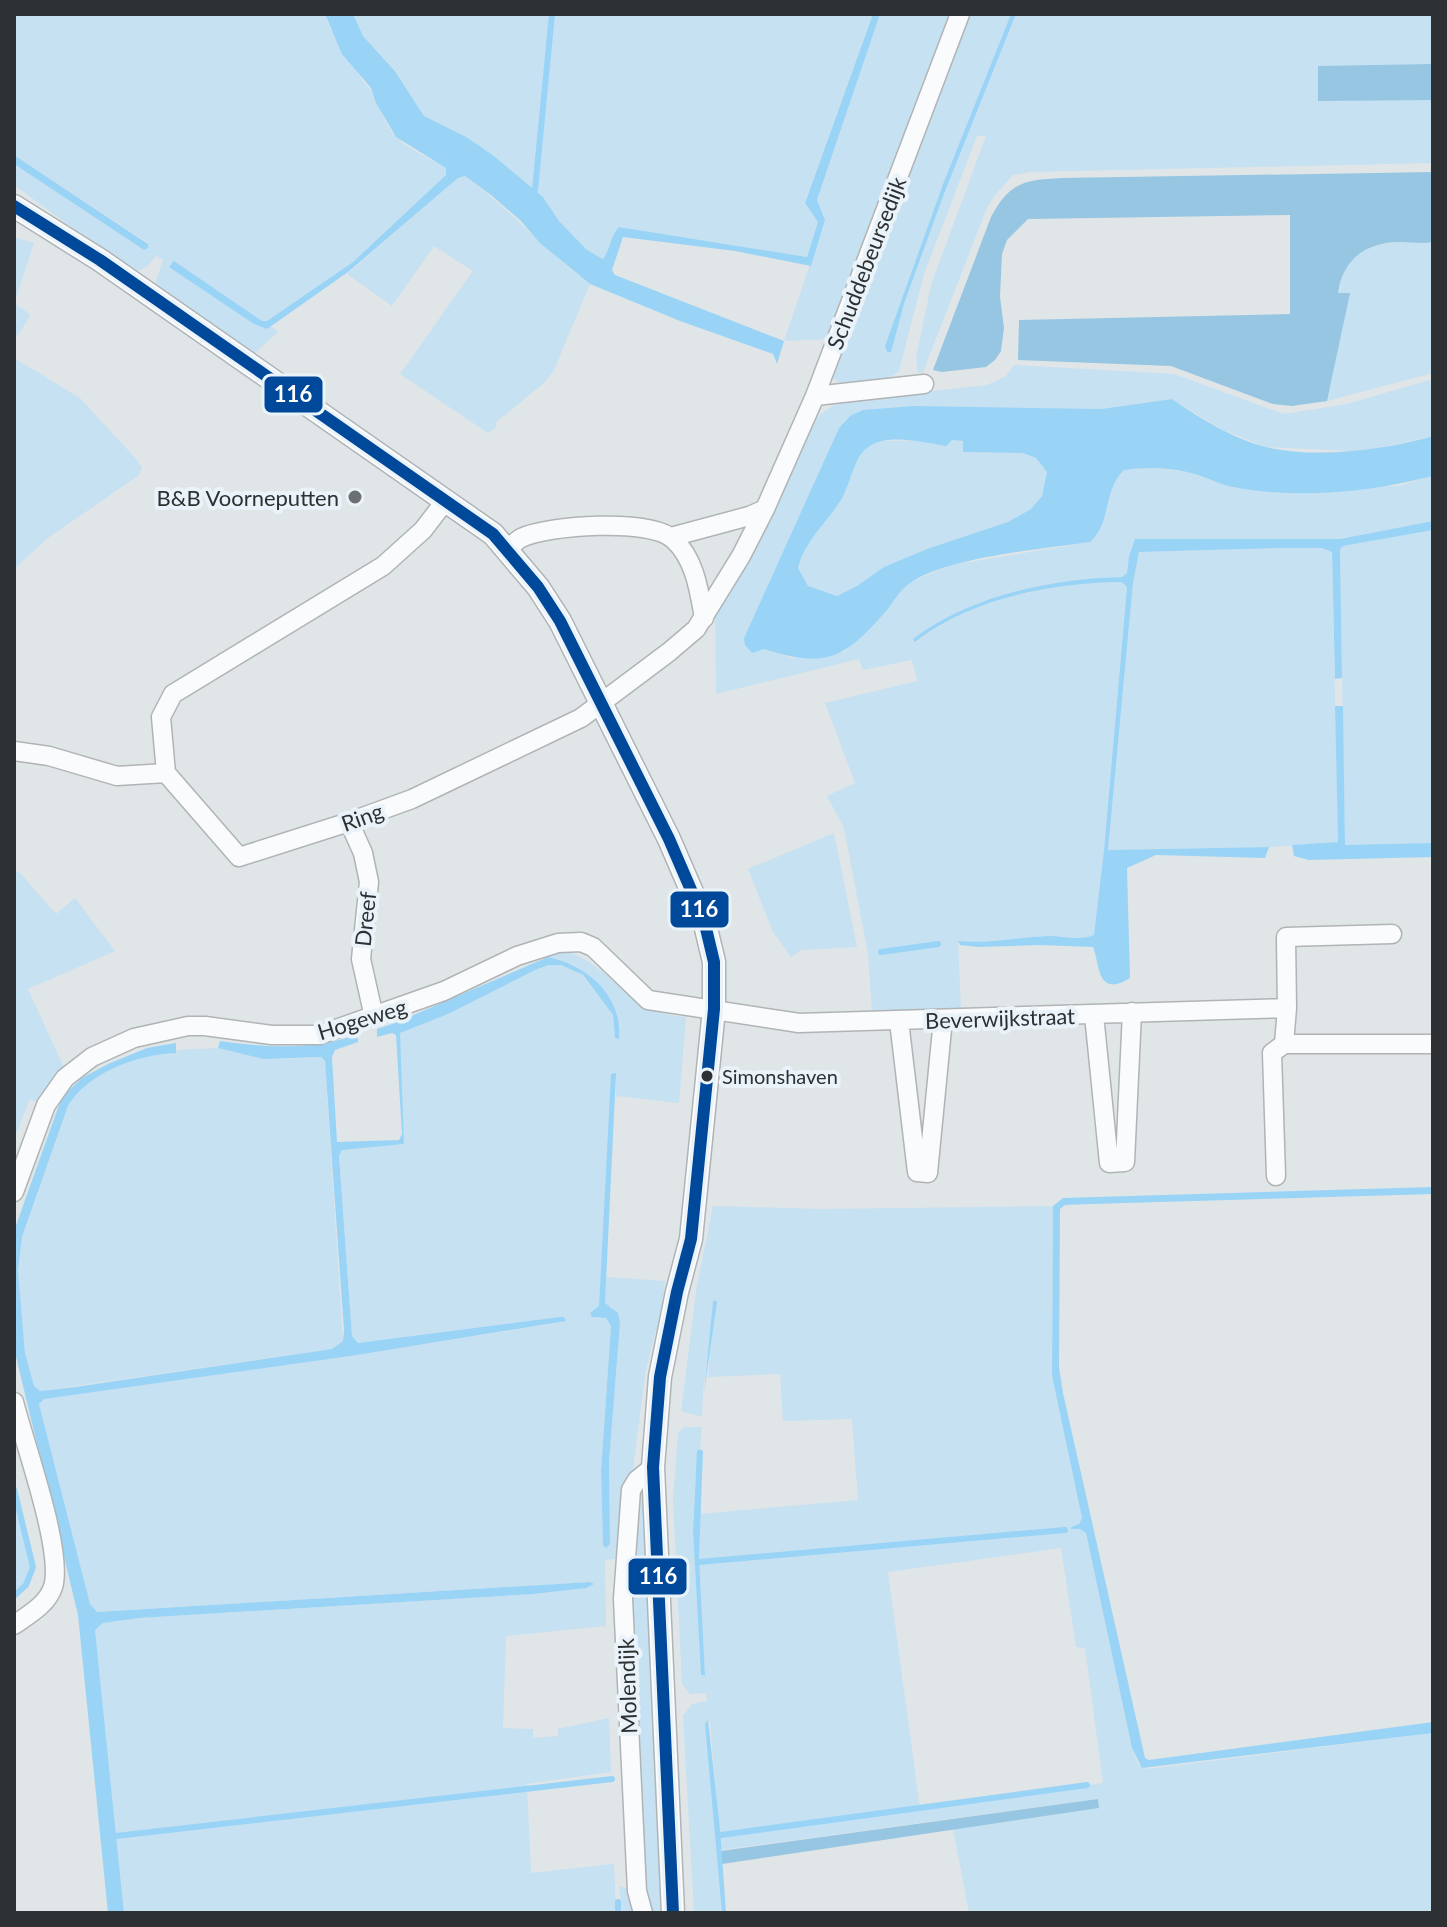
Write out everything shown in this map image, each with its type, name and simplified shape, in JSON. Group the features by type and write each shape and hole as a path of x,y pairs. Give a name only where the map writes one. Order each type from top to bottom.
{"main road":[{"name":"Molendijk","path":"14,206 100,260 493,534 538,587 560,621 669,839 704,920 714,962 714,1009 691,1239 660,1377 653,1467 673,1913"}],"street":[{"name":"Schuddebeursedijk","path":"704,618 765,509 815,396 960,14"},
{"path":"815,396 924,384"},
{"path":"14,751 49,756 117,776 166,773 161,717 173,694 383,566 423,530 446,500"},
{"path":"671,537 765,509"},
{"path":"507,550 520,539 538,533 616,525 656,530 671,537 685,554 696,577 704,618"},
{"name":"Ring","path":"166,773 239,857 412,799 581,718 669,652 704,618"},
{"name":"Dreef","path":"349,822 363,853 369,882 361,959 374,1017"},
{"path":"1284,1044 1286,937 1392,934"},
{"name":"Hogeweg","path":"14,1192 46,1105 65,1078 92,1057 134,1038 188,1026 272,1035 319,1035 444,991 517,956 558,943 581,942 593,947 648,1000 714,1009"},
{"name":"Beverwijkstraat","path":"714,1009 799,1023 1287,1008"},
{"path":"1094,1015 1109,1163 1125,1162 1132,1012"},
{"path":"899,1021 917,1172 928,1173 943,1019"},
{"path":"1276,1176 1272,1053 1284,1044 1433,1044"},
{"path":"14,1402 53,1545 55,1569 54,1585 45,1601 14,1625"},
{"name":"Molendijk","path":"643,1913 637,1891 623,1599 631,1490 637,1480 653,1467"}],"shaded area":[{"path":"14,14 325,14 329,26 373,93 391,131 407,146 447,168 446,175 353,262 267,321 262,322 171,264 169,267 267,329 271,326 278,332 254,354 157,289 155,284 163,260 156,256 142,269 130,270 14,185 14,164 144,250 148,243 14,155"},
{"path":"325,14 353,14 363,36 395,71 424,116 468,138 494,156 543,197 559,221 587,250 603,259 619,227 807,257 818,222 805,203 873,14 880,14 817,200 825,220 811,266 735,251 623,237 612,270 615,275 784,341 777,364 773,354 680,321 590,284 540,243 520,220 465,176 458,178 348,272 267,329 254,324 169,267 174,261 262,321 267,321 353,262 446,175 446,168 396,137 371,88 342,54"},
{"path":"353,14 873,14 805,202 818,222 807,257 619,227 604,259 587,250 559,221 543,197 494,156 468,138 424,116 395,70 363,36"},
{"path":"880,14 956,14 831,339 784,341 825,220 817,200"},
{"path":"964,14 1011,14 943,184 885,346 887,352 944,194 1016,14 1433,14 1433,163 1030,172 1013,175 986,210 923,372 918,373 916,358 931,285 986,136 977,136 924,274 899,371 869,383 836,381 830,373"},
{"path":"1011,14 1016,14 944,194 904,304 891,352 887,352 885,346 943,184"},
{"path":"1433,64 1433,100 1318,101 1318,66"},
{"path":"14,155 148,244 148,248 144,250 14,164"},
{"path":"1433,172 1433,242 1378,245 1359,254 1345,270 1338,293 1350,293 1327,401 1292,406 1273,404 1171,366 1018,360 1019,320 1290,314 1290,215 1028,219 1007,240 1002,254 1000,297 1004,328 1001,351 986,367 942,372 933,370 991,217 1005,196 1019,185 1062,178"},
{"path":"465,176 590,284 553,372 495,423 497,427 488,433 400,374 473,271 434,246 392,306 347,274 458,178"},
{"path":"14,237 34,243 16,298 14,297"},
{"path":"1399,242 1433,242 1433,373 1327,401 1349,294 1338,293 1345,270 1366,250"},
{"path":"14,303 30,317 14,340"},
{"path":"14,358 80,398 142,468 139,475 48,538 14,569"},
{"path":"1014,365 1174,374 1284,414 1347,404 1433,379 1433,436 1351,451 1266,447 1223,430 1172,399 1101,409 850,416 839,428 744,638 792,658 844,652 881,616 908,583 951,565 1090,542 1102,526 1117,479 1124,470 1147,466 1188,472 1234,488 1398,486 1433,476 1433,521 1340,539 1135,539 1127,573 1122,577 1068,581 1013,592 961,611 914,639 916,642 962,614 1014,596 1095,583 1122,582 1127,587 1094,936 958,941 961,1009 872,1012 868,954 844,828 827,796 855,783 825,703 917,681 912,660 863,670 859,659 716,694 715,614 809,423 839,401 987,385 1006,376"},
{"path":"1172,399 1241,439 1286,451 1372,449 1433,436 1433,476 1360,490 1287,493 1232,487 1174,470 1124,470 1112,488 1102,526 1090,542 971,560 927,574 903,589 858,640 833,656 804,658 764,649 752,653 745,645 744,638 839,428 850,416 863,410 914,406 1101,409","holes":["909,440 946,446 952,440 963,441 963,452 1023,453 1036,458 1047,472 1042,496 1031,509 1008,522 884,567 837,596 808,586 798,568 801,559 809,542 840,501 864,451 884,441"]},
{"path":"879,441 963,441 964,452 1023,453 1036,458 1047,472 1042,496 1031,509 1008,522 927,549 885,567 837,596 808,586 798,568 803,552 839,504 858,457 866,447"},
{"path":"1433,521 1433,530 1343,546 1340,550 1342,678 1335,679 1332,552 1322,548 1283,548 1139,552 1133,583 1108,850 1269,847 1265,858 1156,855 1127,868 1130,978 1119,983 1105,982 1093,947 960,945 958,941 1094,935 1127,587 1122,582 1095,583 1013,596 961,614 915,642 913,639 960,611 1013,592 1067,581 1122,577 1127,573 1135,539 1340,539"},
{"path":"1433,530 1433,843 1345,846 1340,550 1343,546"},
{"path":"1323,548 1332,552 1338,842 1269,847 1108,850 1133,583 1139,552"},
{"path":"1335,706 1343,706 1345,845 1433,843 1433,857 1309,860 1294,856 1292,845 1338,842"},
{"path":"834,833 857,947 802,950 791,957 773,932 748,869"},
{"path":"14,871 20,873 56,914 75,898 115,951 28,989 65,1070 42,1105 30,1099 14,1139"},
{"path":"558,949 592,964 647,1006 686,1017 679,1103 616,1096 616,1075 599,1307 590,1313 592,1317 606,1318 611,1326 601,1471 603,1545 610,1544 609,1462 620,1323 612,1307 605,1304 606,1277 665,1281 663,1304 646,1369 619,1553 615,1559 605,1560 606,1626 506,1636 503,1728 533,1729 533,1738 558,1736 558,1729 609,1718 611,1772 527,1784 531,1873 614,1864 616,1913 124,1913 95,1630 103,1623 139,1618 533,1594 590,1582 97,1612 90,1605 39,1404 43,1399 351,1356 557,1323 358,1343 352,1336 339,1156 342,1150 404,1144 399,1033 448,1014 534,970 548,964 561,965 582,975 613,1015 615,1037 620,1027 601,991 576,967 548,957 548,951"},
{"path":"548,957 576,967 600,985 615,1009 619,1039 615,1038 613,1015 583,975 561,965 548,965 535,970 448,1014 400,1033 404,1144 342,1150 339,1156 352,1336 358,1343 560,1317 566,1321 351,1356 44,1399 39,1404 90,1604 97,1612 594,1584 586,1588 533,1594 139,1618 103,1623 95,1630 124,1913 108,1913 78,1615 14,1348 14,1231 59,1105 65,1094 82,1078 108,1064 147,1048 176,1043 176,1053 146,1057 101,1075 77,1094 68,1106 22,1237 18,1271 25,1353 34,1386 40,1391 75,1387 332,1349 343,1341 344,1330 325,1061 321,1057 263,1059 218,1048 220,1041 289,1046 357,1035 358,1042 335,1050 332,1057 337,1142 399,1140 402,1134 396,1035 392,1033 377,1037 377,1029"},
{"path":"218,1048 269,1057 321,1057 325,1061 343,1341 332,1349 40,1391 34,1386 25,1353 18,1271 22,1238 68,1106 88,1084 115,1068 146,1057 176,1053 177,1050"},
{"path":"616,1073 605,1303 618,1313 620,1323 609,1462 610,1544 606,1548 603,1545 601,1471 611,1326 606,1318 592,1317 590,1313 599,1306 611,1074"},
{"path":"1433,1187 1433,1194 1065,1205 1060,1209 1059,1367 1063,1393 1145,1758 1149,1760 1433,1722 1433,1733 1142,1768 1132,1748 1086,1533 1071,1529 1082,1518 1052,1376 1053,1206 1063,1198"},
{"path":"713,1206 823,1209 1053,1206 1052,1376 1082,1518 1071,1529 1086,1533 1138,1764 1148,1769 1433,1733 1433,1913 969,1913 953,1829 1099,1808 1098,1799 721,1850 710,1722 706,1721 722,1913 694,1913 683,1716 692,1704 707,1701 706,1693 690,1694 682,1684 673,1500 678,1433 684,1427 702,1427 700,1449 697,1451 693,1532 701,1674 705,1674 699,1567 700,1514 858,1500 852,1419 783,1421 780,1374 708,1377 715,1301 702,1417 681,1411 697,1285","holes":["1061,1548 1076,1647 1085,1648 1103,1783 920,1808 888,1572"]},
{"path":"713,1302 717,1302 704,1393"},
{"path":"697,1451 703,1451 699,1558 705,1675 701,1675 693,1532"},
{"path":"638,1487 643,1490 664,1913 647,1913 629,1605"},
{"path":"14,1489 33,1567 26,1585 14,1596"},
{"path":"708,1720 726,1913 722,1913 705,1724"},
{"path":"1098,1799 1099,1808 722,1864 721,1851"},
{"path":"619,1886 635,1891 640,1913 622,1913"}],"waterway":[{"path":"535,190 552,14"},
{"path":"881,952 938,944"},
{"path":"14,1489 33,1567 26,1585 14,1596"},
{"path":"699,1562 1065,1530"},
{"path":"116,1836 612,1779"},
{"path":"721,1835 1087,1785"},
{"path":"618,1902 618,1913"}],"transit line":[{"name":"116","path":"14,206 100,260 493,534 538,587 560,621 669,839 704,920 714,962 714,1009 691,1239 660,1377 653,1467 673,1913"}],"place":[{"name":"B&B Voorneputten","path":"355,497"},
{"name":"Simonshaven","path":"707,1076"}]}
